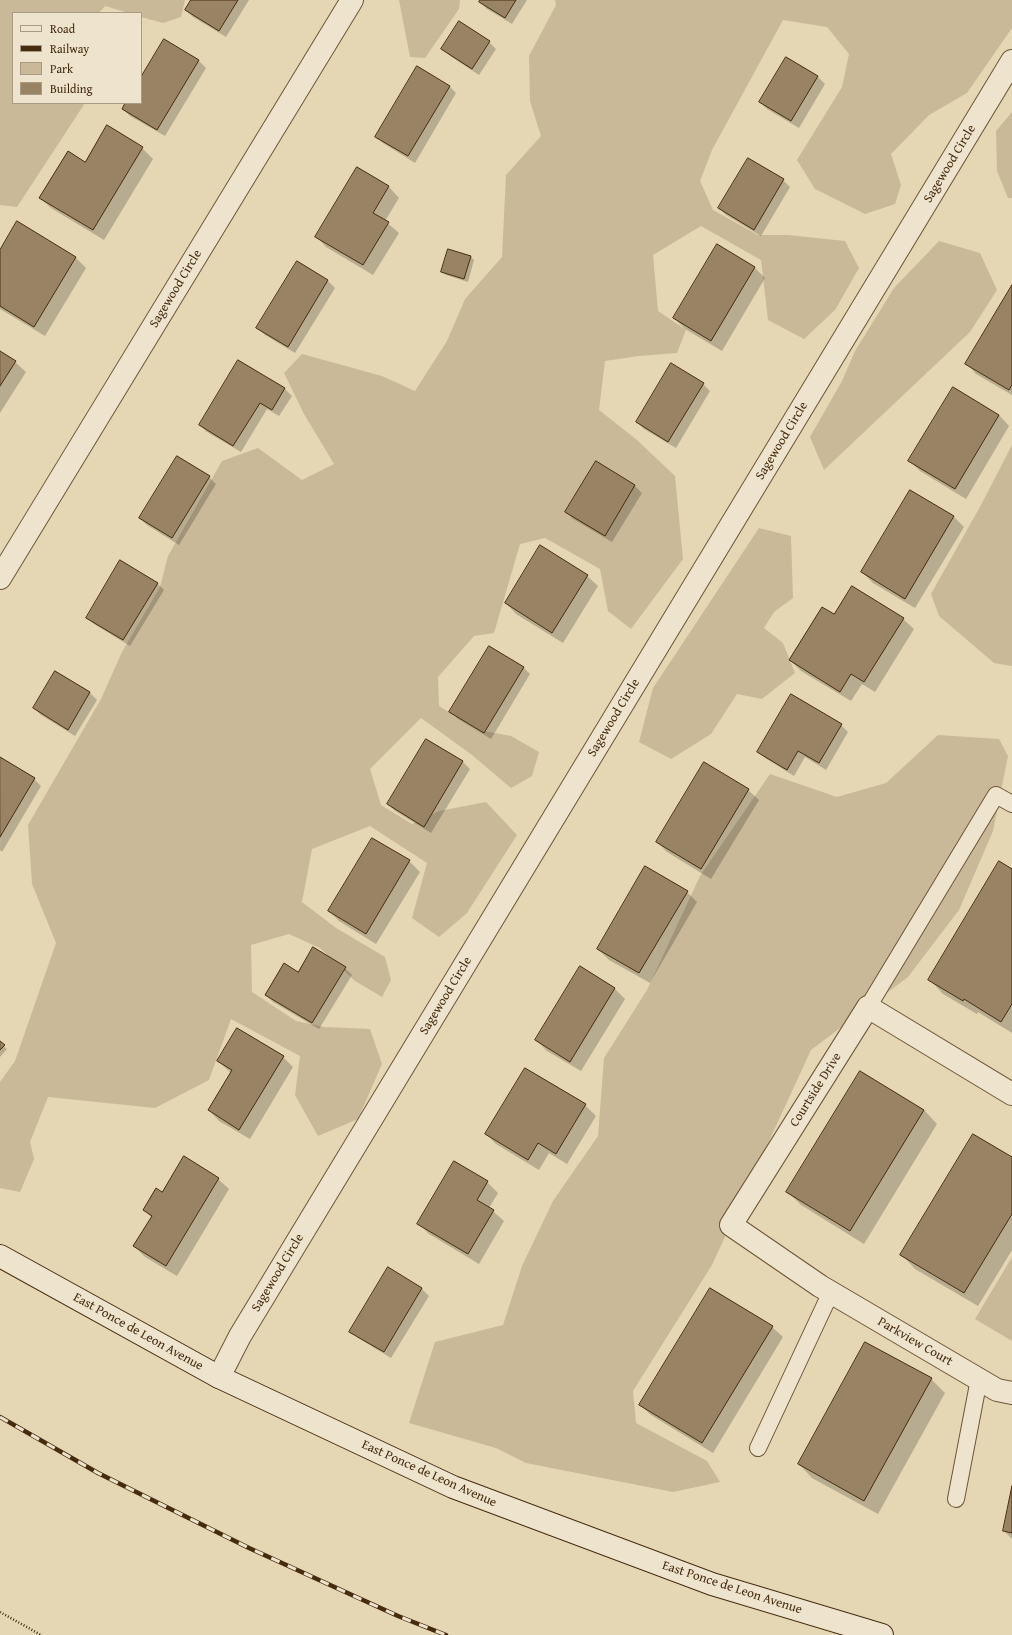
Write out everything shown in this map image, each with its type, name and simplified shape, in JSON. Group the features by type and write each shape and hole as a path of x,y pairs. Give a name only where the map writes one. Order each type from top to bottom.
{"street":[{"name":"Sagewood Circle","path":"0,578 352,0"},
{"name":"Sagewood Circle","path":"219,1377 240,1336 1012,61"},
{"path":"868,1007 1012,1094"},
{"name":"Courtside Drive","path":"826,1289 731,1225 868,1007"},
{"name":"East Ponce de Leon Avenue","path":"0,1256 219,1377 453,1487 712,1584 882,1635"},
{"name":"Parkview Court","path":"826,1289 997,1390 1012,1393"}],"lane":[{"path":"868,1007 996,794 1012,804"},
{"path":"758,1448 826,1289"},
{"path":"956,1499 979,1379"}],"path":[{"path":"0,1612 41,1635"}],"green space":[{"path":"0,0 185,0 181,17 163,23 142,17 142,12 126,12 105,6 100,12 12,12 12,104 84,104 17,207 0,205"},
{"path":"399,0 460,0 459,9 425,58 410,57"},
{"path":"555,0 1012,0 1012,28 967,93 929,115 891,154 901,185 895,204 865,214 815,189 797,160 842,87 849,54 827,27 783,20 712,150 700,181 713,210 758,235 788,235 845,241 859,268 835,310 804,339 768,320 761,260 701,226 653,255 658,311 686,330 677,353 639,356 605,361 599,410 637,440 675,476 683,559 631,629 608,611 600,569 545,538 520,544 494,633 474,636 438,677 439,706 478,730 511,736 539,752 532,776 511,788 472,755 421,718 370,769 381,805 412,824 439,811 486,802 517,835 467,913 439,937 412,918 427,863 370,826 312,849 302,902 336,928 385,957 391,980 382,997 355,981 320,948 289,934 251,945 252,992 296,1021 324,1027 370,1029 382,1064 358,1119 318,1136 295,1095 300,1056 231,1019 209,1080 155,1108 48,1097 30,1142 34,1159 20,1192 0,1188 0,1082 15,1061 56,943 32,884 28,825 101,699 122,652 160,587 168,556 222,461 258,448 302,480 334,464 304,414 284,373 302,354 382,376 415,391 447,341 465,299 502,257 506,175 541,136 530,101 529,56 556,5"},
{"path":"1012,112 1012,198 1008,198 997,171 996,131"},
{"path":"939,241 980,253 997,290 970,332 824,470 810,437 842,381 855,351 894,288"},
{"path":"1012,445 1012,666 994,663 939,616 931,594 981,505"},
{"path":"759,528 791,536 793,598 774,612 764,628 783,643 795,673 762,699 737,694 711,734 671,759 639,742 653,688"},
{"path":"938,735 999,739 1008,756 993,831 959,910 908,977 811,1050 712,1265 633,1391 636,1423 707,1461 720,1482 673,1492 526,1463 496,1448 409,1423 435,1342 503,1325 522,1266 553,1201 598,1136 604,1058 647,990 700,876 770,774 837,797 886,783"},
{"path":"1012,1257 1012,1341 975,1319"}],"building":[{"path":"191,0 238,0 219,31 185,10"},
{"path":"480,0 516,0 505,18 479,2"},
{"path":"459,21 490,41 472,69 441,49"},
{"path":"164,39 199,60 157,130 122,109 124,104 142,104 142,75"},
{"path":"786,57 818,76 791,121 759,102"},
{"path":"417,66 450,86 408,156 375,137"},
{"path":"107,125 143,147 93,230 39,198 68,151 85,162"},
{"path":"748,158 784,179 754,230 718,208"},
{"path":"357,167 389,186 373,213 389,222 363,265 315,237"},
{"path":"17,221 76,257 34,327 0,306 0,250"},
{"path":"717,244 755,267 711,341 673,318"},
{"path":"448,249 471,256 464,279 441,272"},
{"path":"297,261 328,280 288,347 256,328"},
{"path":"1012,285 1012,385 1009,390 965,364"},
{"path":"0,351 16,361 0,386"},
{"path":"238,360 285,388 272,410 260,403 233,446 199,425"},
{"path":"671,363 704,383 668,442 636,422"},
{"path":"953,387 999,415 955,489 908,461"},
{"path":"177,456 210,476 172,538 139,518"},
{"path":"596,461 635,485 605,536 565,512"},
{"path":"910,490 954,516 905,599 861,572"},
{"path":"540,545 588,575 552,633 505,603"},
{"path":"120,560 158,583 123,640 86,618"},
{"path":"852,586 904,618 864,682 851,674 840,692 789,660 822,607 834,614"},
{"path":"489,646 524,667 484,733 449,712"},
{"path":"55,671 90,692 68,730 33,708"},
{"path":"791,694 842,724 819,763 798,751 787,770 757,752"},
{"path":"426,739 463,761 424,827 387,804"},
{"path":"0,757 35,778 0,837"},
{"path":"704,762 749,789 701,869 656,842"},
{"path":"372,838 410,860 366,934 328,911"},
{"path":"999,861 1012,869 1012,1004 1001,1022 964,999 963,1001 928,980"},
{"path":"645,866 688,891 639,973 597,949"},
{"path":"313,947 346,967 312,1023 265,995 284,963 298,972"},
{"path":"580,966 615,988 570,1062 535,1040"},
{"path":"237,1028 284,1056 239,1130 208,1110 232,1070 217,1061"},
{"path":"0,1041 5,1045 0,1050"},
{"path":"525,1068 586,1104 556,1154 538,1143 528,1160 485,1134"},
{"path":"860,1071 924,1110 850,1231 786,1192"},
{"path":"973,1134 1012,1157 1012,1214 964,1293 900,1255"},
{"path":"184,1156 219,1178 166,1266 133,1246 152,1216 143,1210 156,1188 162,1192"},
{"path":"454,1161 488,1181 477,1200 494,1210 468,1254 417,1224"},
{"path":"388,1267 422,1288 384,1352 349,1332"},
{"path":"710,1288 773,1326 702,1443 639,1405"},
{"path":"865,1342 932,1378 864,1501 798,1464"},
{"path":"1012,1486 1012,1533 1003,1531"}],"railway":[{"path":"0,1417 98,1473 249,1548 398,1616 446,1635"}]}
